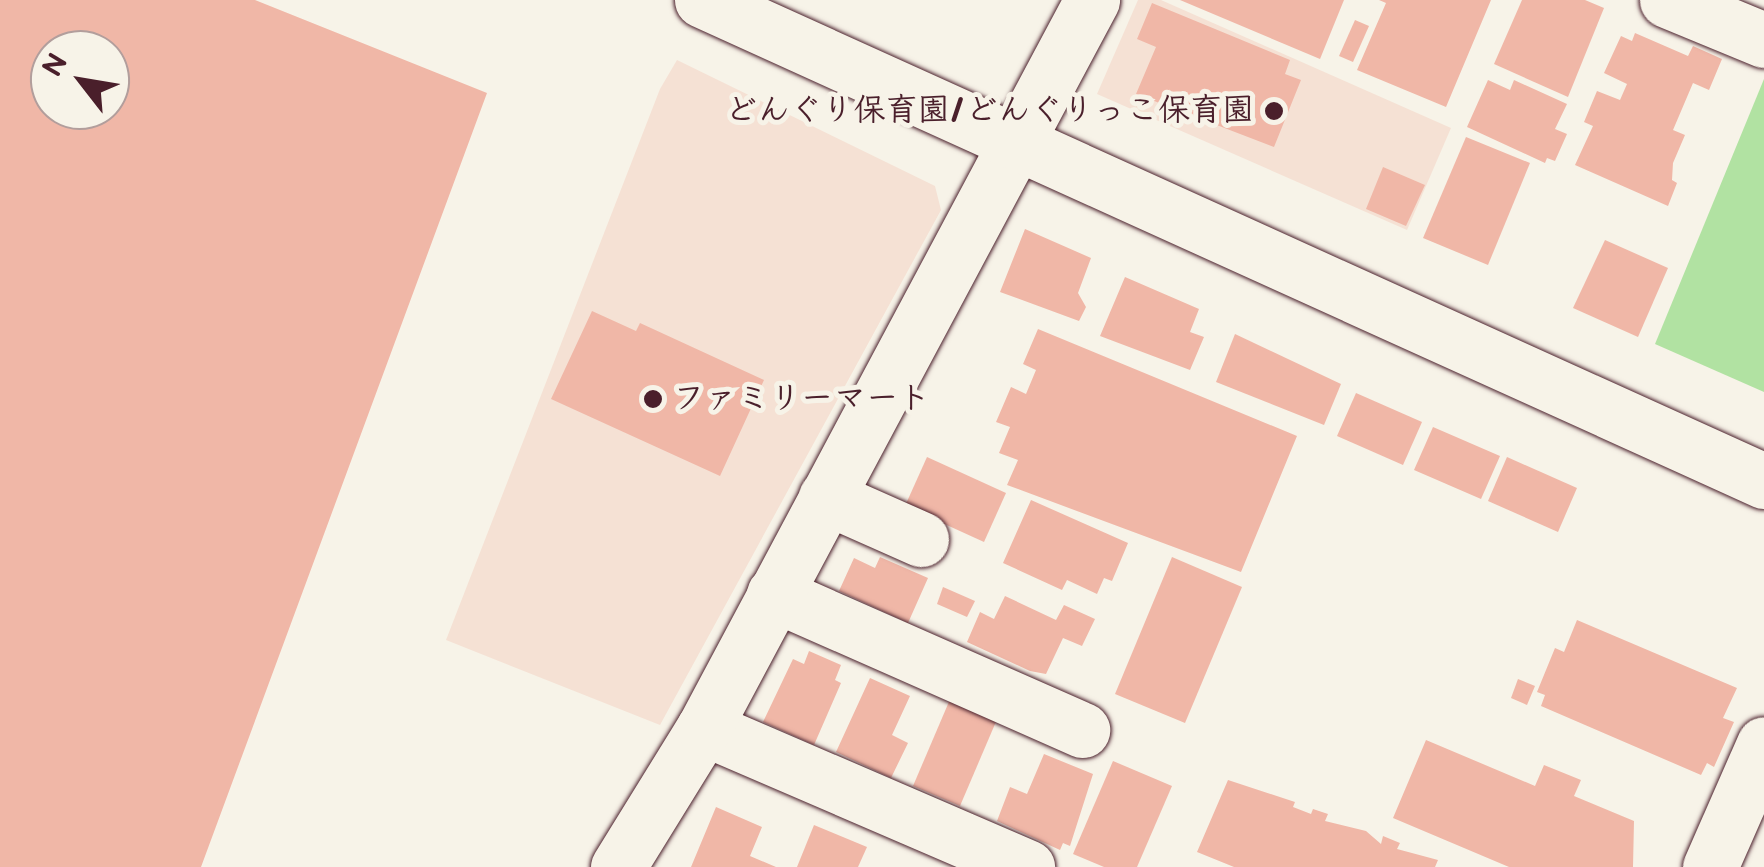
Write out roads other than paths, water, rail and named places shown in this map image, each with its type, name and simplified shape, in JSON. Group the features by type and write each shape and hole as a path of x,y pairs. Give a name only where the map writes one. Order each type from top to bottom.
{"street":[{"path":"702,0 1012,146 1764,482"},
{"path":"618,867 704,728 1092,0"},
{"path":"1667,0 1758,24"},
{"path":"826,497 921,539"},
{"path":"774,594 1082,730"},
{"path":"704,728 1027,867"},
{"path":"1710,867 1764,744"}],"place":[{"name":"どんぐり保育園/どんぐりっこ保育園","path":"1274,111"},
{"name":"ファミリーマート","path":"653,399"}]}
